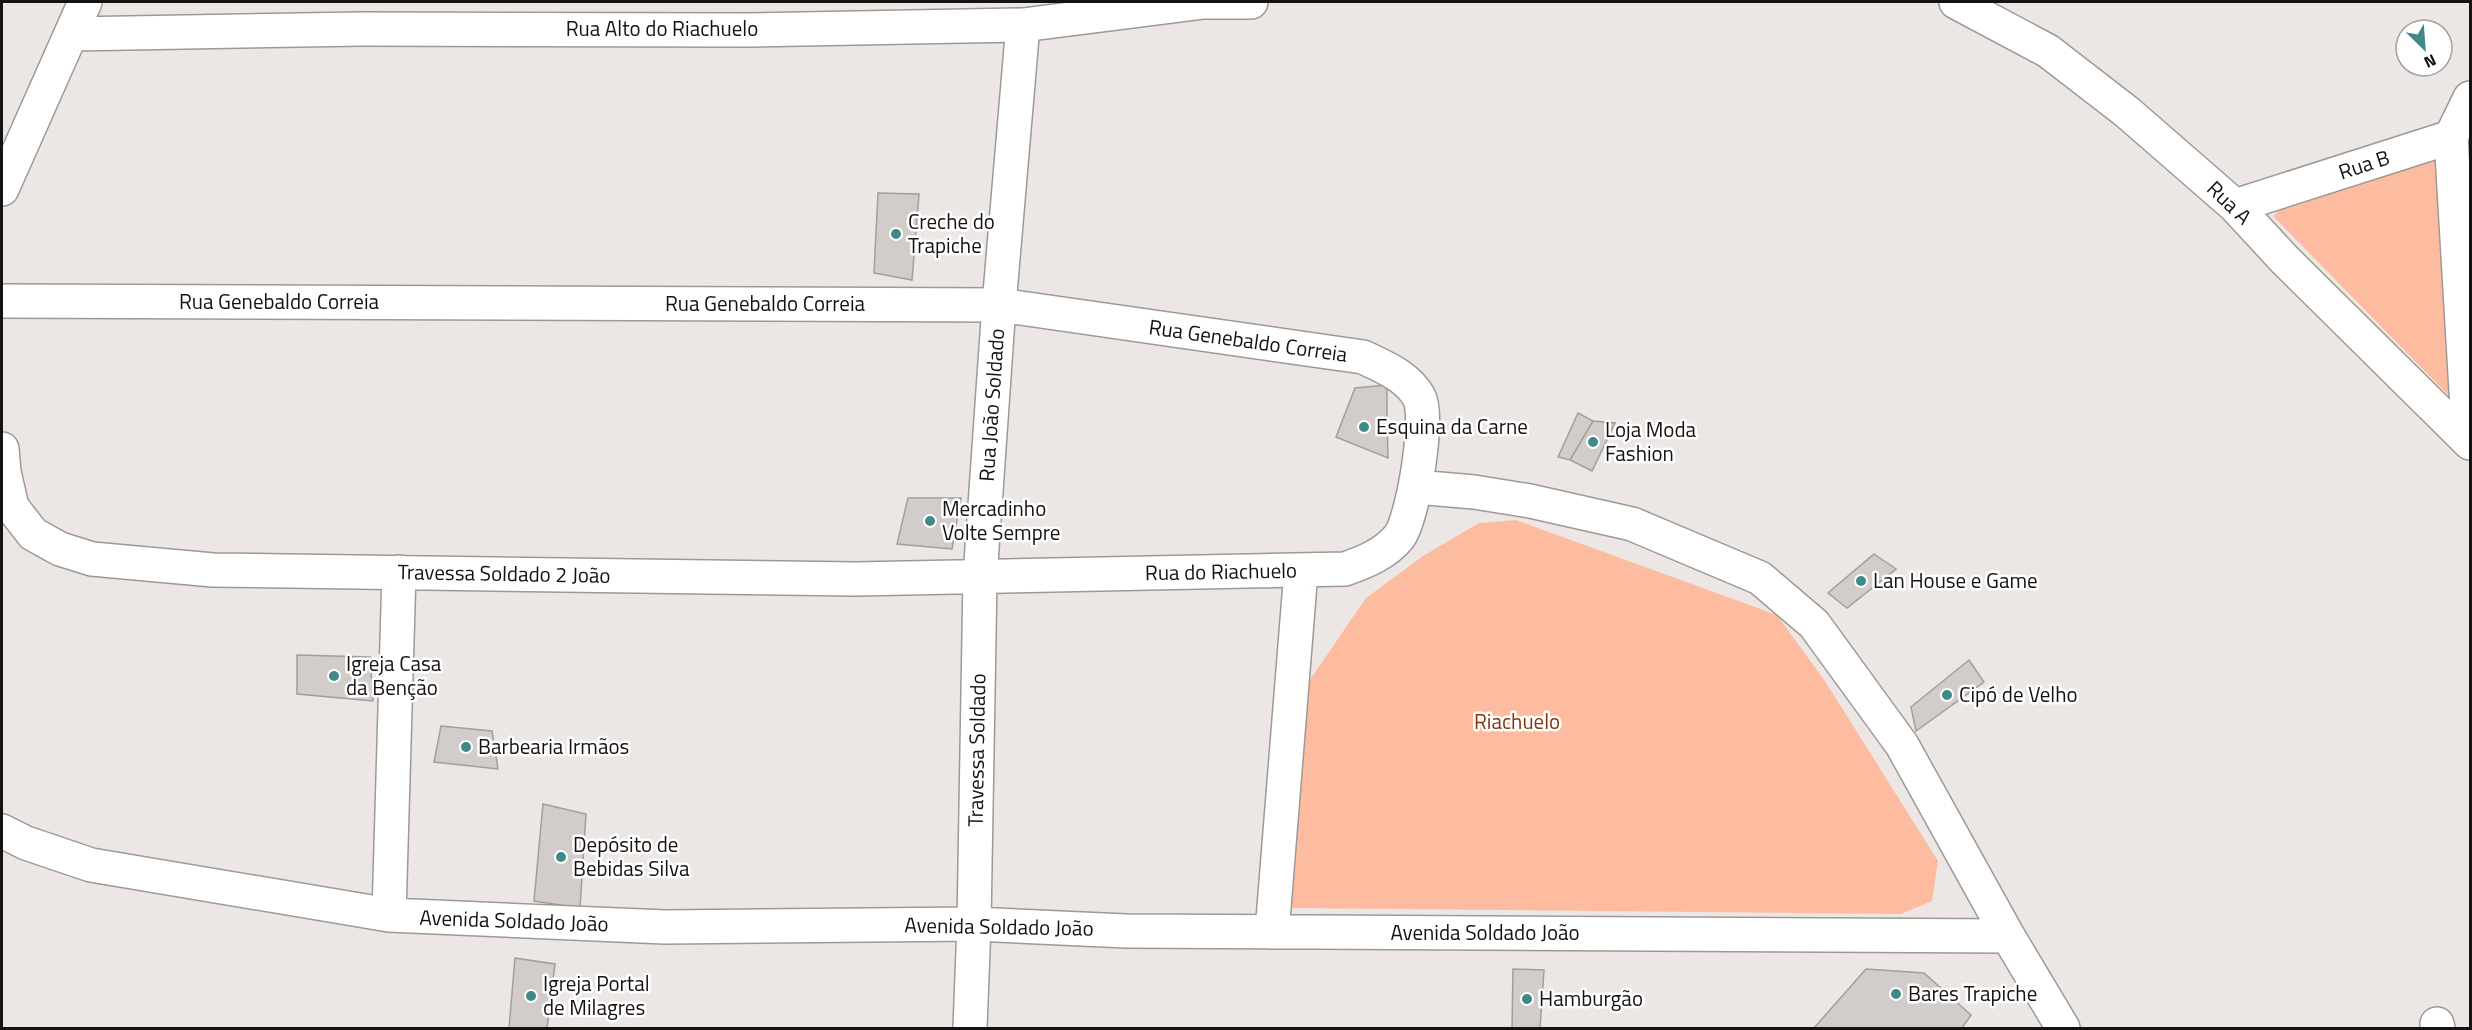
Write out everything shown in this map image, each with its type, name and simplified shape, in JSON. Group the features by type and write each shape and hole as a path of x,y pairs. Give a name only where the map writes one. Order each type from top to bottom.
{"street":[{"path":"2,189 85,2"},
{"name":"Rua Alto do Riachuelo","path":"72,34 361,29 749,30 1023,25 1204,2 1251,2"},
{"name":"Rua A","path":"1956,2 2048,51 2127,112 2235,206 2284,259 2470,442"},
{"name":"Rua João Soldado","path":"980,577 999,305 1023,25"},
{"path":"2470,98 2451,137 2470,442"},
{"name":"Rua B","path":"2235,206 2451,137"},
{"name":"Rua Genebaldo Correia","path":"2,301 999,305 1364,357 1398,374 1420,398 1423,425 1416,487"},
{"name":"Travessa Soldado 2 João","path":"2,449 4,472 12,507 33,534 60,549 93,559 213,570 856,579 980,577"},
{"path":"1416,487 1473,492 1530,501 1632,524 1760,578 1814,624 1902,745 1951,829 2008,936 2063,1029"},
{"name":"Rua do Riachuelo","path":"980,577 1344,569 1373,559 1400,536 1416,487"},
{"path":"1272,932 1301,571"},
{"path":"389,915 399,572"},
{"name":"Travessa Soldado","path":"970,1029 975,924 980,577"},
{"name":"Avenida Soldado João","path":"2,831 27,843 91,865 389,915 665,927 975,924 1126,931 2008,936"}],"green space":[{"path":"2436,157 2452,399 2273,216 2296,196"},
{"name":"Riachuelo","path":"1516,520 1777,615 1825,681 1938,861 1932,901 1901,914 1288,908 1303,690 1366,598 1423,556 1479,523"}],"building":[{"name":"Creche do Trapiche","path":"878,193 919,194 912,280 874,273"},
{"name":"Esquina da Carne","path":"1387,385 1388,458 1336,437 1355,388"},
{"path":"1578,413 1593,421 1570,460 1558,457"},
{"name":"Loja Moda Fashion","path":"1593,421 1615,423 1592,471 1570,460"},
{"name":"Mercadinho Volte Sempre","path":"908,498 961,498 952,549 897,544"},
{"name":"Lan House e Game","path":"1874,554 1896,569 1847,608 1828,593"},
{"name":"Igreja Casa da Benção","path":"297,655 370,657 373,701 297,694"},
{"name":"Cipó de Velho","path":"1969,660 1984,682 1916,731 1911,707"},
{"name":"Barbearia Irmãos","path":"441,726 492,731 498,769 434,762"},
{"name":"Depósito de Bebidas Silva","path":"543,804 586,814 580,908 534,901"},
{"name":"Igreja Portal de Milagres","path":"515,958 555,964 547,1028 509,1028"},
{"name":"Hamburgão","path":"1513,969 1544,970 1540,1028 1512,1028"},
{"name":"Bares Trapiche","path":"1866,969 1924,973 1971,1015 1962,1028 1814,1028"}],"place":[{"name":"Creche do Trapiche","path":"896,234"},
{"name":"Esquina da Carne","path":"1364,427"},
{"name":"Loja Moda Fashion","path":"1593,442"},
{"name":"Mercadinho Volte Sempre","path":"930,521"},
{"name":"Lan House e Game","path":"1861,581"},
{"name":"Igreja Casa da Benção","path":"334,676"},
{"name":"Cipó de Velho","path":"1947,695"},
{"name":"Barbearia Irmãos","path":"466,747"},
{"name":"Depósito de Bebidas Silva","path":"561,857"},
{"name":"Bares Trapiche","path":"1896,994"},
{"name":"Igreja Portal de Milagres","path":"531,996"},
{"name":"Hamburgão","path":"1527,999"}]}
